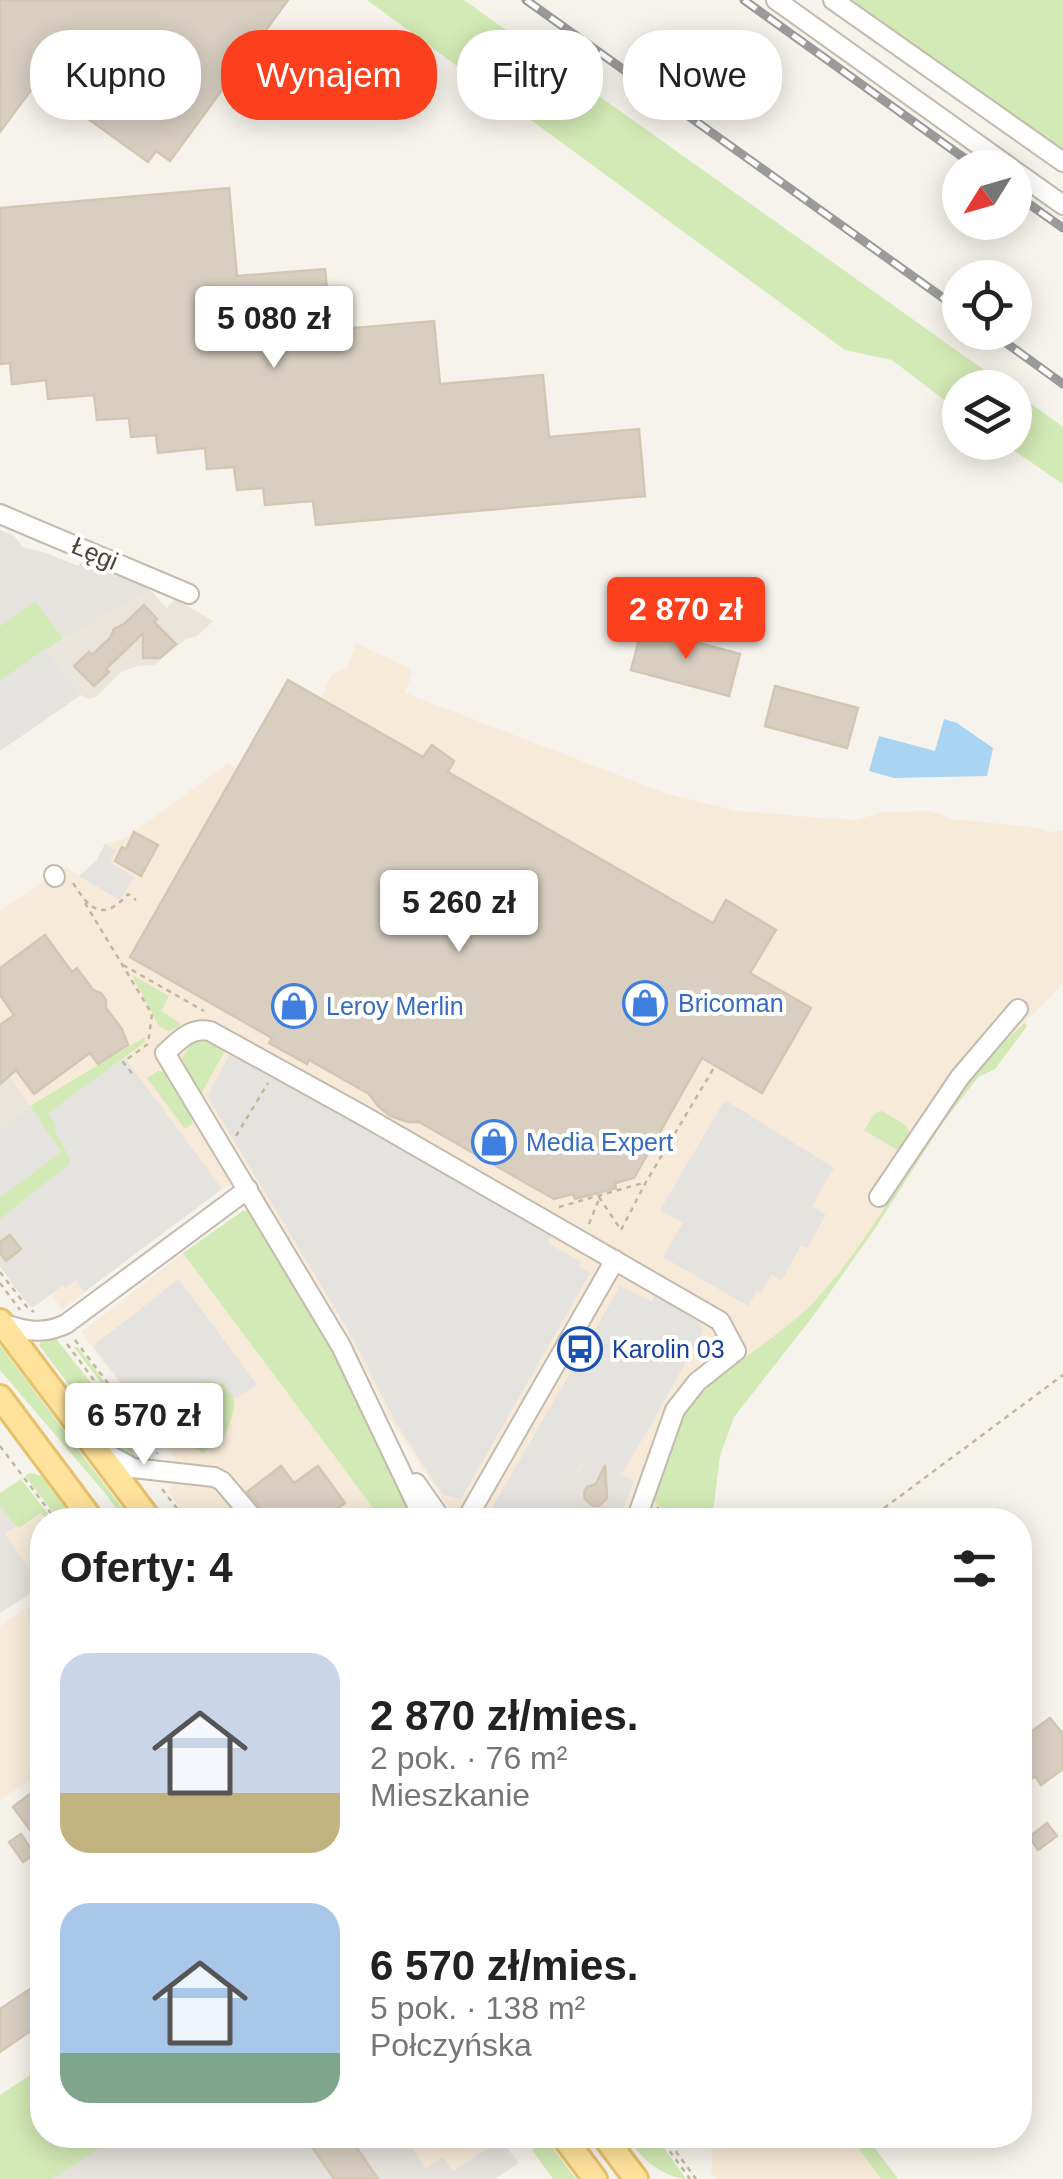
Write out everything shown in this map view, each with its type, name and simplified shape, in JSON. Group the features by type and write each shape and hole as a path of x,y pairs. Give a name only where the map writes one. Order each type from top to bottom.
{"main road":[{"path":"0,1322 141,1508"},
{"path":"0,1397 83,1508"},
{"path":"572,2148 595,2179"},
{"path":"613,2148 636,2179"}],"street":[{"path":"776,0 986,150"},
{"path":"833,0 1063,162"},
{"path":"1032,183 1063,205"},
{"name":"Łęgi","path":"0,514 189,594"},
{"path":"879,1196 960,1077 1018,1009"},
{"path":"419,1508 341,1346 165,1053 186,1034 210,1031 715,1316 736,1351 688,1392 676,1410 640,1508"},
{"path":"0,1322 33,1332 50,1331 66,1324 248,1189"},
{"path":"473,1508 615,1260"},
{"path":"389,1443 434,1508"},
{"path":"96,1448 133,1468 214,1476 245,1508"}],"path":[{"path":"54,876 65,870 152,1014 148,1044 124,1062 134,1076"},
{"path":"85,903 101,911 128,894 136,900"},
{"path":"599,1197 621,1230 716,1066"},
{"path":"219,1141 231,1142 272,1075"},
{"path":"553,1209 646,1182"},
{"path":"0,1272 27,1307"},
{"path":"0,1282 14,1302"},
{"path":"68,1334 157,1448 157,1460"},
{"path":"60,1337 126,1422 136,1453"},
{"path":"884,1508 1063,1375"},
{"path":"0,1446 47,1508"},
{"path":"155,1480 178,1508"},
{"path":"163,1497 164,1488"},
{"path":"669,2148 690,2179"},
{"path":"671,2148 696,2179"}],"shaded area":[{"path":"0,530 14,536 23,547 78,566 83,561 103,574 109,571 153,589 63,638 35,601 0,626"},
{"path":"150,590 167,608 175,599 213,621 154,665 121,672 96,697 81,695 45,649"},
{"path":"356,644 408,667 412,673 405,693 667,794 737,811 856,820 883,812 931,811 952,819 1063,831 1063,984 1025,1022 1027,1026 995,1069 978,1077 942,1124 814,1315 667,1508 449,1508 389,1418 346,1331 248,1173 62,1309 51,1294 62,1285 0,1201 0,1197 61,1152 0,1062 0,911 63,868 79,876 96,861 105,844 125,838 229,763 237,770 288,680 321,699 332,674 347,669"},
{"path":"45,649 81,695 0,751 0,681"},
{"path":"105,844 116,850 110,862 134,877 120,900 79,876 96,861"},
{"path":"231,1052 552,1234 548,1243 581,1262 579,1266 590,1273 461,1499 443,1495 396,1423 351,1335 207,1096"},
{"path":"124,1057 222,1189 84,1292 76,1280 65,1288 9,1212 70,1164 54,1128 57,1125 48,1114"},
{"path":"0,1062 30,1106 0,1129"},
{"path":"725,1100 834,1168 812,1206 826,1215 807,1248 801,1245 782,1280 771,1275 748,1306 663,1257 683,1223 660,1210"},
{"path":"30,1106 61,1152 0,1197 0,1129"},
{"path":"9,1212 63,1285 34,1307 29,1306 0,1267 0,1219"},
{"path":"183,1253 373,1508 181,1508 168,1491 174,1483 167,1459 176,1460 81,1332"},
{"path":"179,1279 257,1385 235,1399 221,1382 207,1380 185,1390 174,1413 183,1433 167,1442 93,1346"},
{"path":"620,1286 652,1302 655,1293 697,1318 703,1331 622,1474 591,1458 585,1460 559,1501 562,1508 492,1508"},
{"path":"588,1457 634,1481 624,1508 562,1508 559,1501"},
{"path":"0,1506 16,1526 5,1534 30,1571 30,1594 0,1613"},
{"path":"30,1521 30,1571 4,1533"},
{"path":"30,1606 30,1780 0,1800 0,1626"},
{"path":"100,2148 412,2148 426,2168 443,2157 453,2171 489,2148 507,2148 519,2163 495,2179 52,2179"},
{"path":"412,2148 489,2148 453,2171 426,2168"},
{"path":"713,2148 858,2148 881,2179 716,2179 711,2173"}],"green space":[{"path":"367,0 464,0 506,30 457,30 457,66 437,51 437,30 408,30"},
{"path":"852,0 1063,0 1063,149 1006,111"},
{"path":"603,99 623,113 623,120 633,120 942,340 942,350 956,350 984,370 942,370 942,398 892,360 845,350 531,120 603,120"},
{"path":"1032,404 1063,427 1063,484 1028,460 1032,460"},
{"path":"35,601 63,638 0,681 0,626"},
{"path":"132,975 169,996 161,1011 180,1023 179,1027 169,1031 159,1026"},
{"path":"1025,1023 1027,1026 995,1069 978,1077 942,1124 814,1315 734,1417 720,1456 714,1508 662,1508 654,1500 673,1439 689,1407 823,1292 874,1225 943,1119 995,1053"},
{"path":"145,1037 145,1042 49,1113 70,1164 0,1219 0,1197 61,1152 30,1106"},
{"path":"199,1040 226,1049 201,1094 182,1058"},
{"path":"158,1071 168,1073 192,1115 192,1124 185,1129 147,1078"},
{"path":"882,1111 904,1124 910,1133 897,1150 864,1130 875,1113"},
{"path":"244,1210 251,1212 336,1356 408,1508 373,1508 183,1253"},
{"path":"56,1339 119,1418 135,1458 113,1444 39,1345"},
{"path":"0,1345 122,1508 116,1508 0,1370"},
{"path":"74,1347 78,1347 154,1447 148,1459 142,1458 129,1420"},
{"path":"207,1380 230,1389 234,1406 219,1448 212,1443 204,1453 186,1437 175,1409 187,1389"},
{"path":"30,1473 46,1479 69,1508 50,1508 25,1476"},
{"path":"21,1479 44,1508 30,1508 30,1520 19,1528 0,1506 0,1493"},
{"path":"30,2075 30,2148 100,2148 52,2179 0,2179 0,2095"},
{"path":"553,2148 576,2179 553,2179 532,2150"},
{"path":"636,2148 664,2148 686,2179 668,2174"},
{"path":"858,2148 875,2148 898,2179 881,2179"}],"water":[{"path":"944,719 957,723 993,748 987,776 894,778 869,771 879,736 935,751"}],"building":[{"path":"0,0 288,0 266,30 221,30 221,91 201,119 201,30 30,30 30,91 0,132"},
{"path":"90,120 200,120 170,161 156,151 148,162"},
{"path":"229,188 237,276 325,269 331,330 434,321 440,384 543,375 549,437 639,429 645,496 316,525 313,501 265,505 263,488 237,490 234,467 207,469 205,448 158,453 156,435 131,437 129,418 97,420 94,395 48,399 46,380 12,384 10,363 0,364 0,208"},
{"path":"144,605 157,619 154,622 176,644 160,658 143,658 143,633 94,686 74,666 89,652 92,655 114,629"},
{"path":"642,628 740,654 729,696 631,670"},
{"path":"288,680 423,757 432,745 454,761 448,772 713,923 726,900 776,930 750,973 811,1008 762,1093 702,1058 634,1178 615,1183 616,1188 575,1199 573,1194 554,1199 419,1122 390,1116 369,1094 309,1060 307,1064 269,1043 272,1038 130,957"},
{"path":"775,686 858,708 847,748 765,726"},
{"path":"134,832 158,845 141,876 115,861"},
{"path":"45,935 72,972 77,968 93,990 101,993 128,1045 98,1064 90,1053 34,1094 16,1070 0,1084 0,1025 14,1015 0,995 0,968"},
{"path":"10,1235 21,1249 6,1261 0,1253 0,1242"},
{"path":"605,1465 607,1498 593,1506 584,1493 596,1484"},
{"path":"281,1466 294,1483 318,1466 345,1503 338,1508 261,1508 247,1492"},
{"path":"1050,1718 1063,1734 1063,1769 1041,1785 1035,1776 1032,1778 1032,1731"},
{"path":"30,1794 30,1830 13,1807"},
{"path":"1047,1823 1057,1836 1038,1850 1032,1835"},
{"path":"21,1834 30,1848 30,1857 23,1862 9,1842"},
{"path":"30,1989 30,2031 0,2052 0,2009"},
{"path":"313,2148 357,2148 378,2179 334,2179"}],"railway":[{"path":"526,0 942,297"},
{"path":"744,0 953,150"},
{"path":"1032,206 1063,228"},
{"path":"1016,350 1063,384"}],"place":[{"name":"Bricoman","path":"645,1003"},
{"name":"Leroy Merlin","path":"294,1006"},
{"name":"Media Expert","path":"494,1142"},
{"name":"Karolin 03","path":"580,1349"}]}
